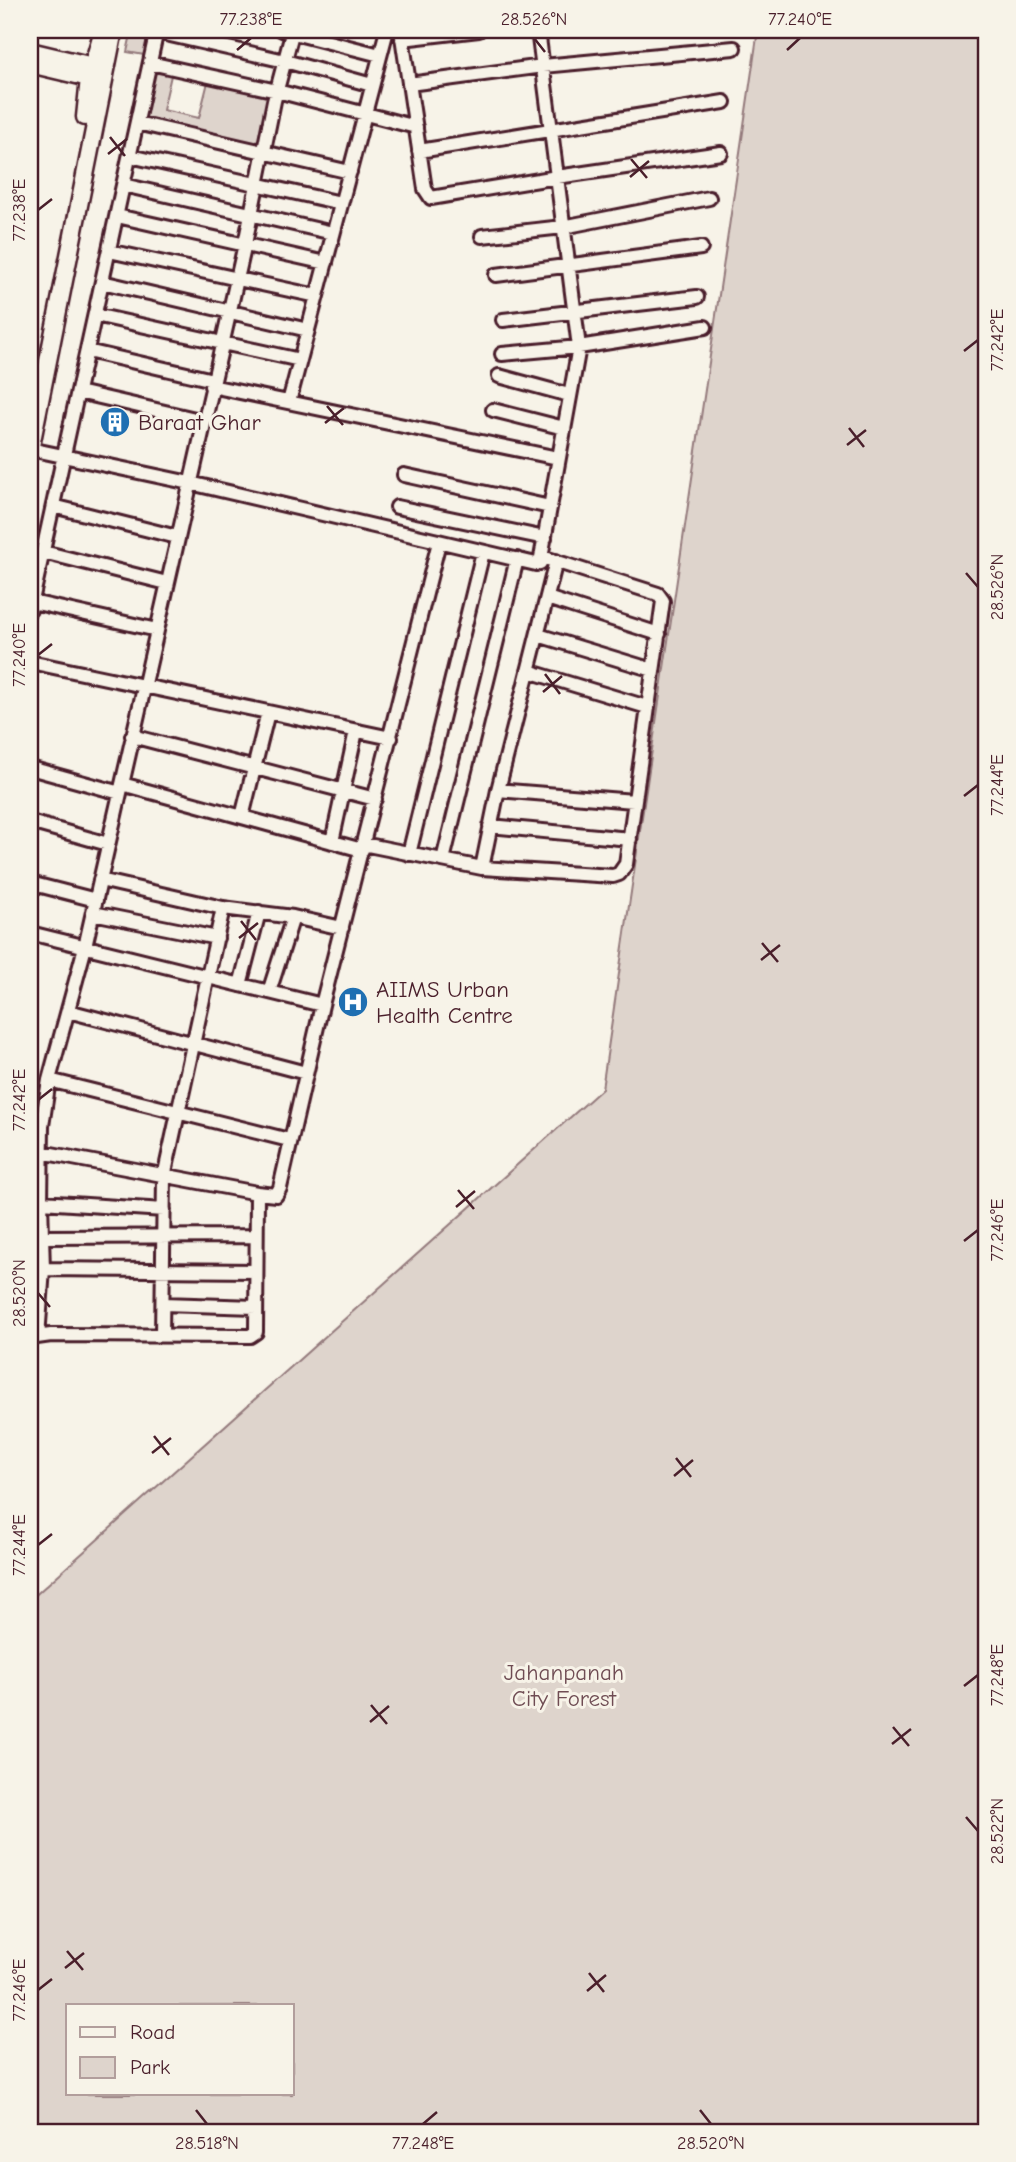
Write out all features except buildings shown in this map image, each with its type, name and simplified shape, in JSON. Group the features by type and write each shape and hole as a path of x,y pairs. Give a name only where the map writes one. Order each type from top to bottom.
{"street":[{"path":"103,30 30,450 190,483 538,564 542,556 579,347 537,30"},
{"path":"30,405 95,73 114,30"},
{"path":"289,402 387,30"},
{"path":"479,30 401,34 425,189 430,198 721,153"},
{"path":"157,630 31,606 157,31 372,85"},
{"path":"257,1193 256,1330 252,1335 34,1337 43,1269 41,1152 49,1080 85,947 245,244 285,61 289,31 380,55"},
{"path":"409,83 543,66 734,48"},
{"path":"30,51 95,73"},
{"path":"150,63 277,91 416,127"},
{"path":"30,64 95,73"},
{"path":"419,151 724,102"},
{"path":"136,123 349,172"},
{"path":"130,156 341,204"},
{"path":"123,185 333,233"},
{"path":"482,236 564,227 709,198"},
{"path":"117,216 326,263"},
{"path":"496,275 701,248"},
{"path":"109,251 317,296"},
{"path":"102,282 308,330"},
{"path":"503,320 697,297"},
{"path":"95,316 300,360"},
{"path":"502,354 579,347 705,327"},
{"path":"87,351 289,402 558,458"},
{"path":"499,376 569,395"},
{"path":"78,391 204,421"},
{"path":"493,410 564,428"},
{"path":"404,475 550,507"},
{"path":"53,506 177,537"},
{"path":"397,507 545,538"},
{"path":"41,1152 271,1196 278,1192 439,542"},
{"path":"43,552 167,583"},
{"path":"409,854 483,552"},
{"path":"30,768 242,817 332,842 482,868 613,876 619,874 626,864 663,606 662,597 542,556"},
{"path":"443,860 517,559"},
{"path":"482,868 498,790 556,561"},
{"path":"547,598 659,634"},
{"path":"538,635 653,670"},
{"path":"30,662 391,738"},
{"path":"528,671 647,707"},
{"path":"242,817 268,712"},
{"path":"332,842 356,731"},
{"path":"132,736 375,799"},
{"path":"498,790 634,801"},
{"path":"30,822 108,844"},
{"path":"491,826 629,839"},
{"path":"100,880 223,908 293,917 342,928"},
{"path":"30,883 94,907 217,938"},
{"path":"162,1335 164,1177 223,908"},
{"path":"240,985 259,912"},
{"path":"269,992 293,917"},
{"path":"30,933 323,1005"},
{"path":"68,1011 306,1073"},
{"path":"49,1080 289,1140"},
{"path":"41,1202 164,1210"},
{"path":"42,1237 256,1236"},
{"path":"43,1269 256,1271"},
{"path":"163,1304 256,1307"}],"green space":[{"path":"132,30 155,30 150,56 127,52"},
{"name":"Jahanpanah City Forest","path":"758,30 986,30 986,2132 30,2132 30,1600 602,1089"},
{"path":"152,66 172,71 163,110 199,118 209,78 274,93 262,149 140,121"}],"place":[{"name":"Baraat Ghar","path":"115,422"},
{"name":"AIIMS Urban Health Centre","path":"353,1002"}]}
